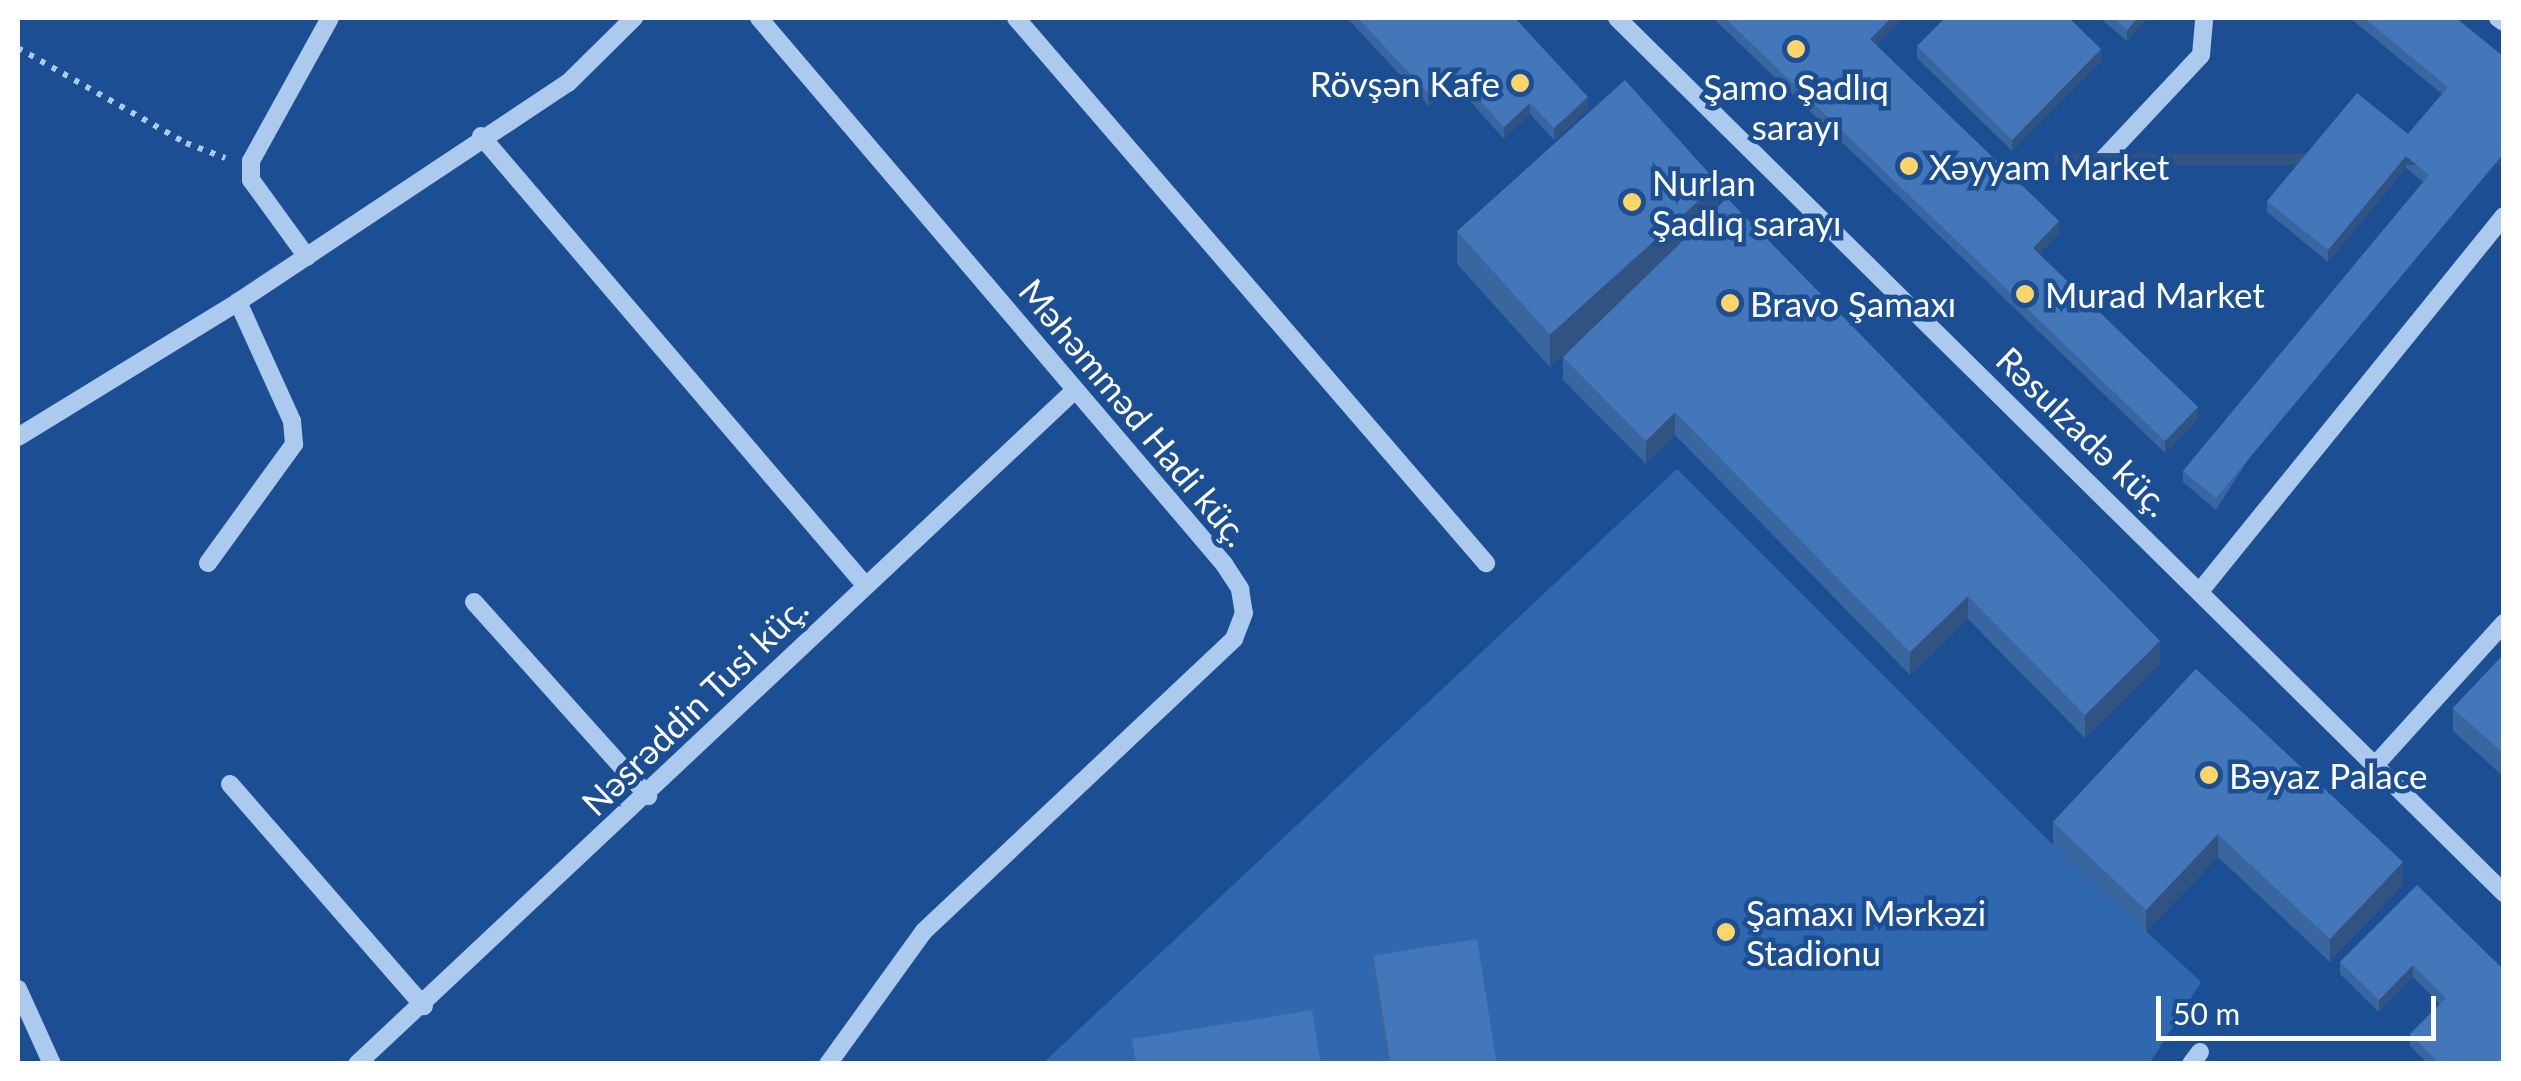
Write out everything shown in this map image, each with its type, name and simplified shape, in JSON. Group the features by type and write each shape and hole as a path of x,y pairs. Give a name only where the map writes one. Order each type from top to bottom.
{"street":[{"path":"307,257 251,180 252,161 330,18"},
{"path":"18,437 238,302 481,136 568,84 634,18"},
{"name":"Məhəmməd Hadi küç.","path":"758,18 1224,564 1240,589 1244,613 1234,639 924,932 828,1064"},
{"path":"1016,18 1486,563"},
{"path":"2094,169 2201,55 2204,18"},
{"name":"Rəsulzadə küç.","path":"1620,19 2504,893"},
{"path":"481,136 865,585"},
{"path":"2201,590 2504,216"},
{"path":"208,564 294,444 292,421 238,302"},
{"name":"Nəsrəddin Tusi küç.","path":"357,1064 648,796 865,585 1074,391"},
{"path":"474,602 648,796"},
{"path":"2376,763 2504,623"},
{"path":"230,784 424,1006"},
{"path":"18,989 52,1064"}],"path":[{"path":"18,48 210,156 252,161"}],"shaded area":[{"path":"1677,469 2053,845 2201,982 2150,1063 1042,1064"}],"building":[{"path":"1358,18 1515,18 1588,97 1554,128 1530,103 1504,127 1454,72 1429,94"},
{"path":"1725,18 1891,18 1870,39 2059,221 2033,248 2198,407 2165,441"},
{"path":"1945,18 2069,18 2101,49 2012,140 1917,46"},
{"path":"2114,18 2138,18 2127,30"},
{"path":"2364,18 2456,18 2504,57 2504,153 2216,498 2183,471 2429,175 2406,156 2328,250 2267,201 2357,93 2408,134 2448,87"},
{"path":"1625,80 1718,183 1550,335 1457,231"},
{"path":"1727,198 2160,641 2085,715 1968,596 1910,652 1675,412 1646,441 1563,357"},
{"path":"2504,654 2504,754 2453,708"},
{"path":"2196,669 2403,862 2330,939 2218,834 2146,910 2053,822"},
{"path":"2417,885 2504,970 2504,1064 2440,1064 2410,1034 2446,998 2413,965 2379,1000 2340,962"},
{"path":"1477,939 1497,1063 1390,1064 1373,955"},
{"path":"1312,1010 1321,1064 1136,1064 1132,1039"}],"place":[{"name":"Şamo Şadlıq sarayı","path":"1796,49"},
{"name":"Rövşən Kafe","path":"1520,83"},
{"name":"Xəyyam Market","path":"1909,166"},
{"name":"Nurlan Şadlıq sarayı","path":"1632,202"},
{"name":"Murad Market","path":"2025,294"},
{"name":"Bravo Şamaxı","path":"1730,303"},
{"name":"Bəyaz Palace","path":"2209,775"},
{"name":"Şamaxı Mərkəzi Stadionu","path":"1726,932"}]}
